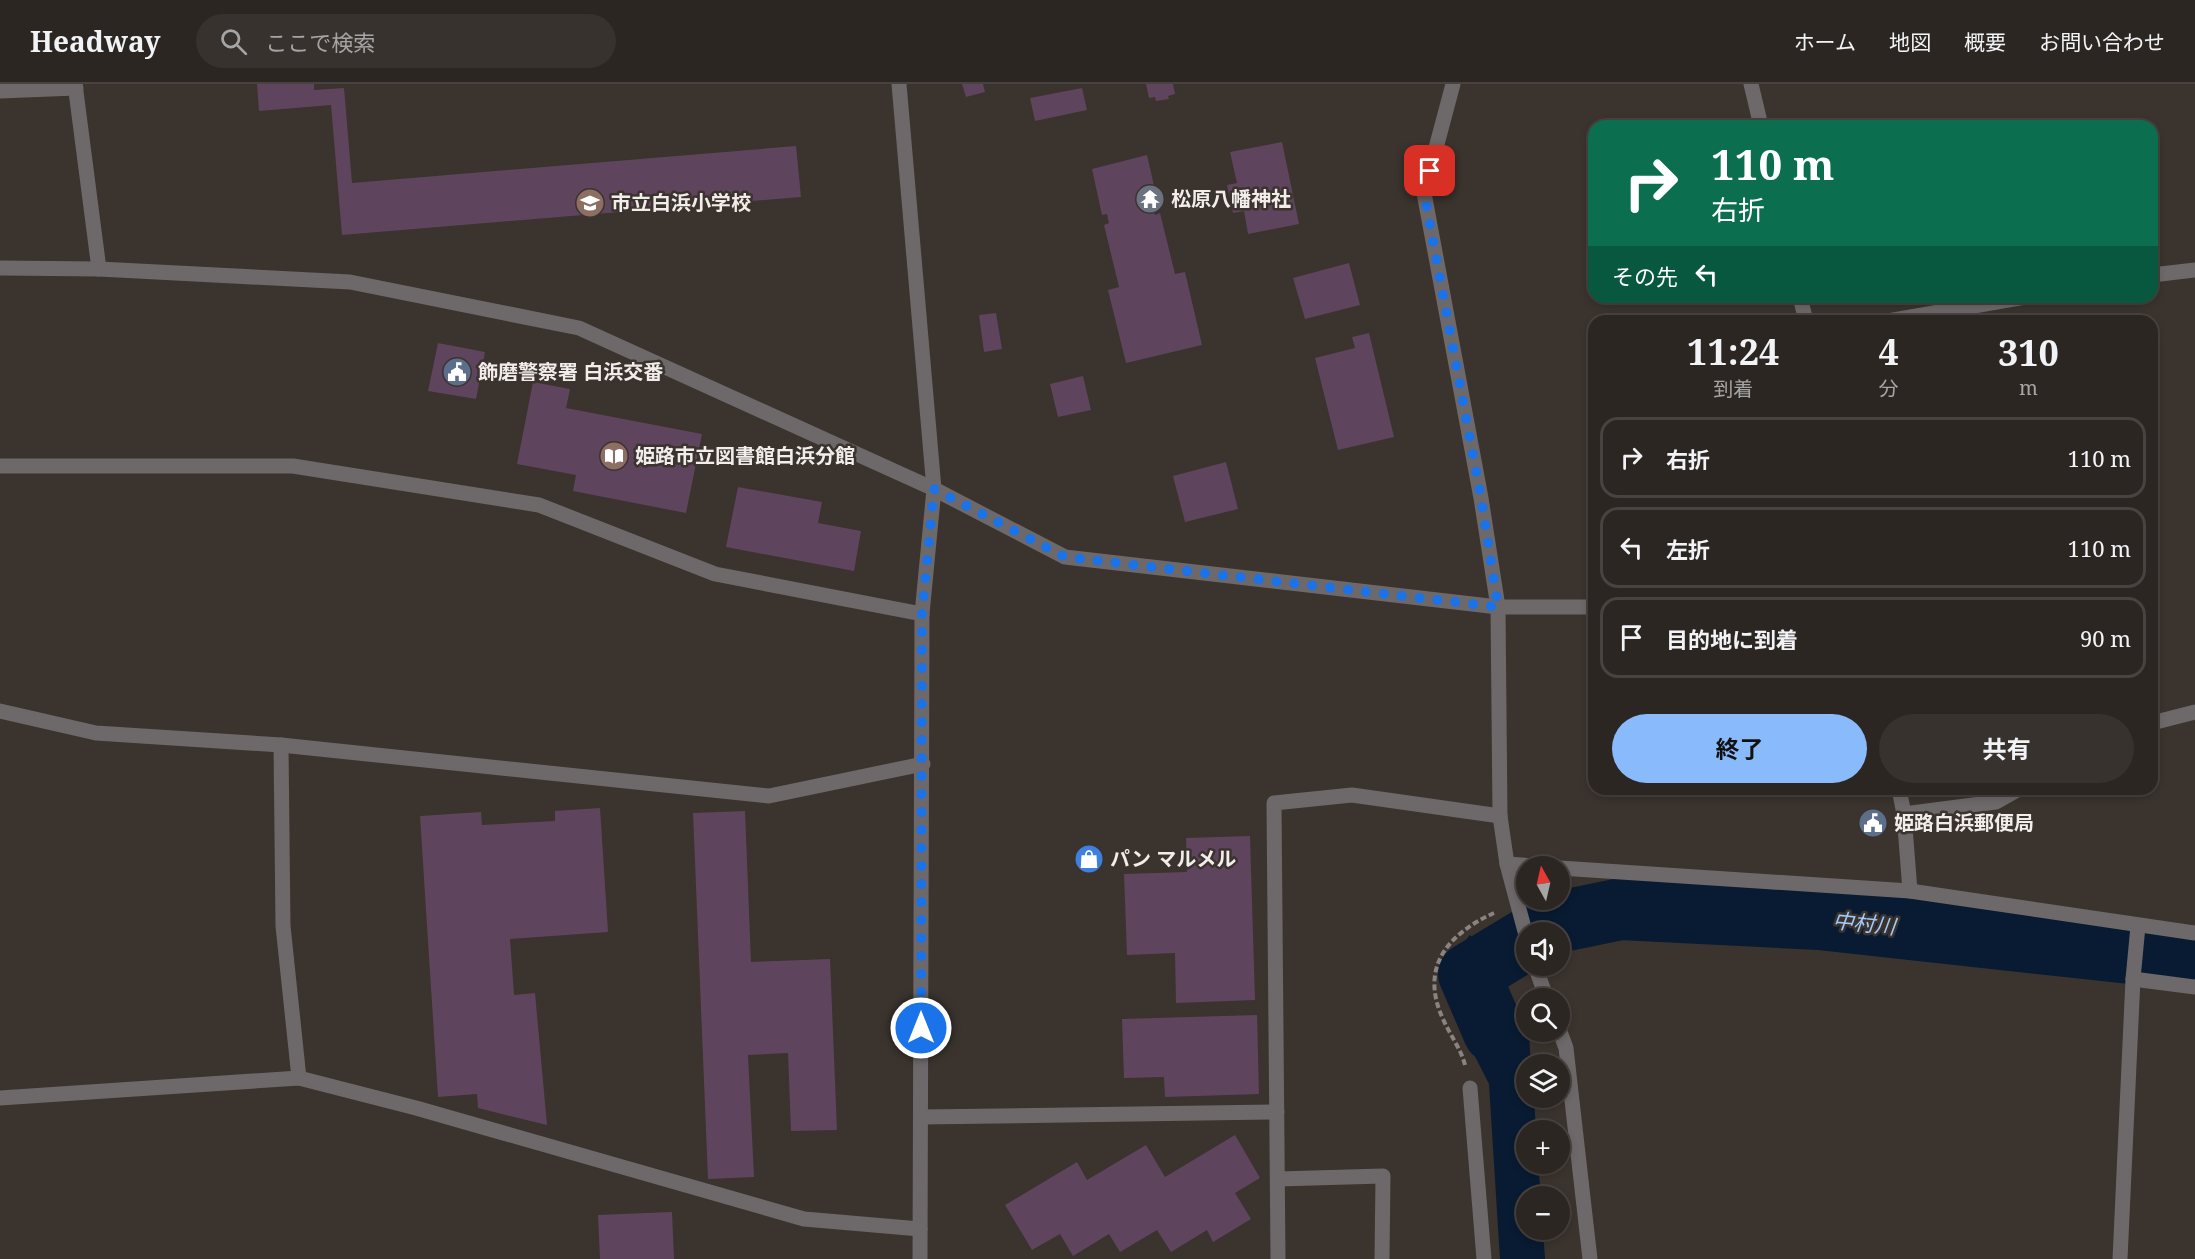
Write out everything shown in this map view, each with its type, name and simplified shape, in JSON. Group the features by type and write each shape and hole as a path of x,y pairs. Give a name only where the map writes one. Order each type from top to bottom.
{"street":[{"path":"899,84 934,489 922,614 920,1259"},
{"path":"1452,84 1424,193 1481,498 1498,607 1500,816 1507,864 1516,899"},
{"path":"1752,84 1760,120"},
{"path":"0,90 76,86 99,269"},
{"path":"0,268 99,269 351,282 579,328 934,489 1065,557 1498,607 1588,607"},
{"path":"2158,273 2195,270"},
{"path":"1922,315 1991,303"},
{"path":"0,466 293,466 539,506 715,574 922,614"},
{"path":"0,711 96,733 281,746 769,796 923,764"},
{"path":"2158,721 2195,712"},
{"path":"281,746 283,926 299,1078"},
{"path":"1278,1259 1274,803 1352,795 1500,816"},
{"path":"1900,795 1904,814 1910,891"},
{"path":"1904,814 1996,802 2008,795"},
{"path":"1507,864 1516,865"},
{"path":"1570,869 1910,891 2195,933"},
{"path":"2120,1259 2133,979 2138,926"},
{"path":"2133,979 2195,987"},
{"path":"1564,1042 1590,1259"},
{"path":"0,1098 299,1078 428,1112 804,1219 920,1229"},
{"path":"1470,1088 1484,1259"},
{"path":"921,1117 1277,1112"},
{"path":"1278,1179 1383,1176 1383,1259"}],"path":[{"path":"1470,1088 1463,1057 1442,1017 1433,981 1444,947 1473,923 1516,903"}],"water":[{"path":"1470,935 1484,949 1491,971 1516,1014 1516,1042 1529,1042 1530,1054 1516,1054 1516,1108 1535,1108 1535,1120 1516,1120 1516,1174 1539,1174 1540,1186 1516,1186 1516,1240 1544,1240 1545,1259 1500,1259 1489,1084 1447,1001 1445,966"}],"building":[{"path":"257,84 314,84 314,90 344,88 352,183 796,146 801,197 342,235 331,105 259,111"},
{"path":"962,84 983,84 985,92 966,97"},
{"path":"1146,84 1173,84 1175,94 1168,96 1169,99 1156,101 1155,97 1149,98"},
{"path":"1082,88 1087,110 1035,121 1030,98"},
{"path":"1282,142 1299,224 1248,234 1244,211 1233,213 1227,185 1237,183 1230,152"},
{"path":"1147,155 1158,203 1153,204 1155,215 1160,213 1175,274 1185,272 1202,345 1126,363 1108,290 1119,287 1104,225 1109,223 1107,214 1102,215 1092,169"},
{"path":"1349,263 1360,305 1305,319 1293,278"},
{"path":"996,313 1002,349 984,352 979,315"},
{"path":"1369,333 1394,437 1338,450 1315,358 1355,348 1352,337"},
{"name":"飾磨警察署 白浜交番","path":"438,343 485,352 476,399 428,391"},
{"path":"1083,376 1091,410 1058,417 1050,384"},
{"path":"533,382 570,389 566,408 702,434 686,513 573,491 576,475 517,464"},
{"path":"1226,462 1238,509 1185,522 1173,476"},
{"path":"738,487 822,502 818,523 861,531 854,571 726,547"},
{"path":"600,808 608,932 510,939 514,995 535,993 547,1125 478,1108 477,1094 438,1097 420,816 481,812 482,825 555,821 555,811"},
{"path":"745,811 751,962 830,959 837,1130 791,1131 788,1053 748,1055 754,1177 708,1179 693,813"},
{"path":"1250,836 1255,1000 1176,1003 1175,953 1127,955 1124,874 1187,872 1186,838"},
{"path":"1257,1015 1259,1094 1165,1097 1164,1077 1124,1078 1122,1019"},
{"path":"1235,1135 1260,1178 1235,1193 1251,1219 1213,1242 1207,1230 1171,1252 1157,1230 1120,1252 1109,1234 1073,1256 1060,1234 1032,1250 1005,1205 1077,1162 1087,1180 1146,1145 1165,1177"},
{"path":"672,1212 674,1259 600,1259 598,1215"}],"waterway":[{"name":"中村川","path":"1558,922 1621,909 1819,919 2195,960"},
{"name":"中村川","path":"1494,1032 1469,974 1516,946"}],"place":[{"name":"松原八幡神社","path":"1150,199"},
{"name":"市立白浜小学校","path":"590,203"},
{"name":"飾磨警察署 白浜交番","path":"457,372"},
{"name":"姫路市立図書館白浜分館","path":"614,456"},
{"name":"姫路白浜郵便局","path":"1873,823"},
{"name":"パン マルメル","path":"1089,859"}],"route":[{"path":"921,1028 922,614 934,489 1065,557 1498,607 1481,498 1424,193 1430,171"}]}
